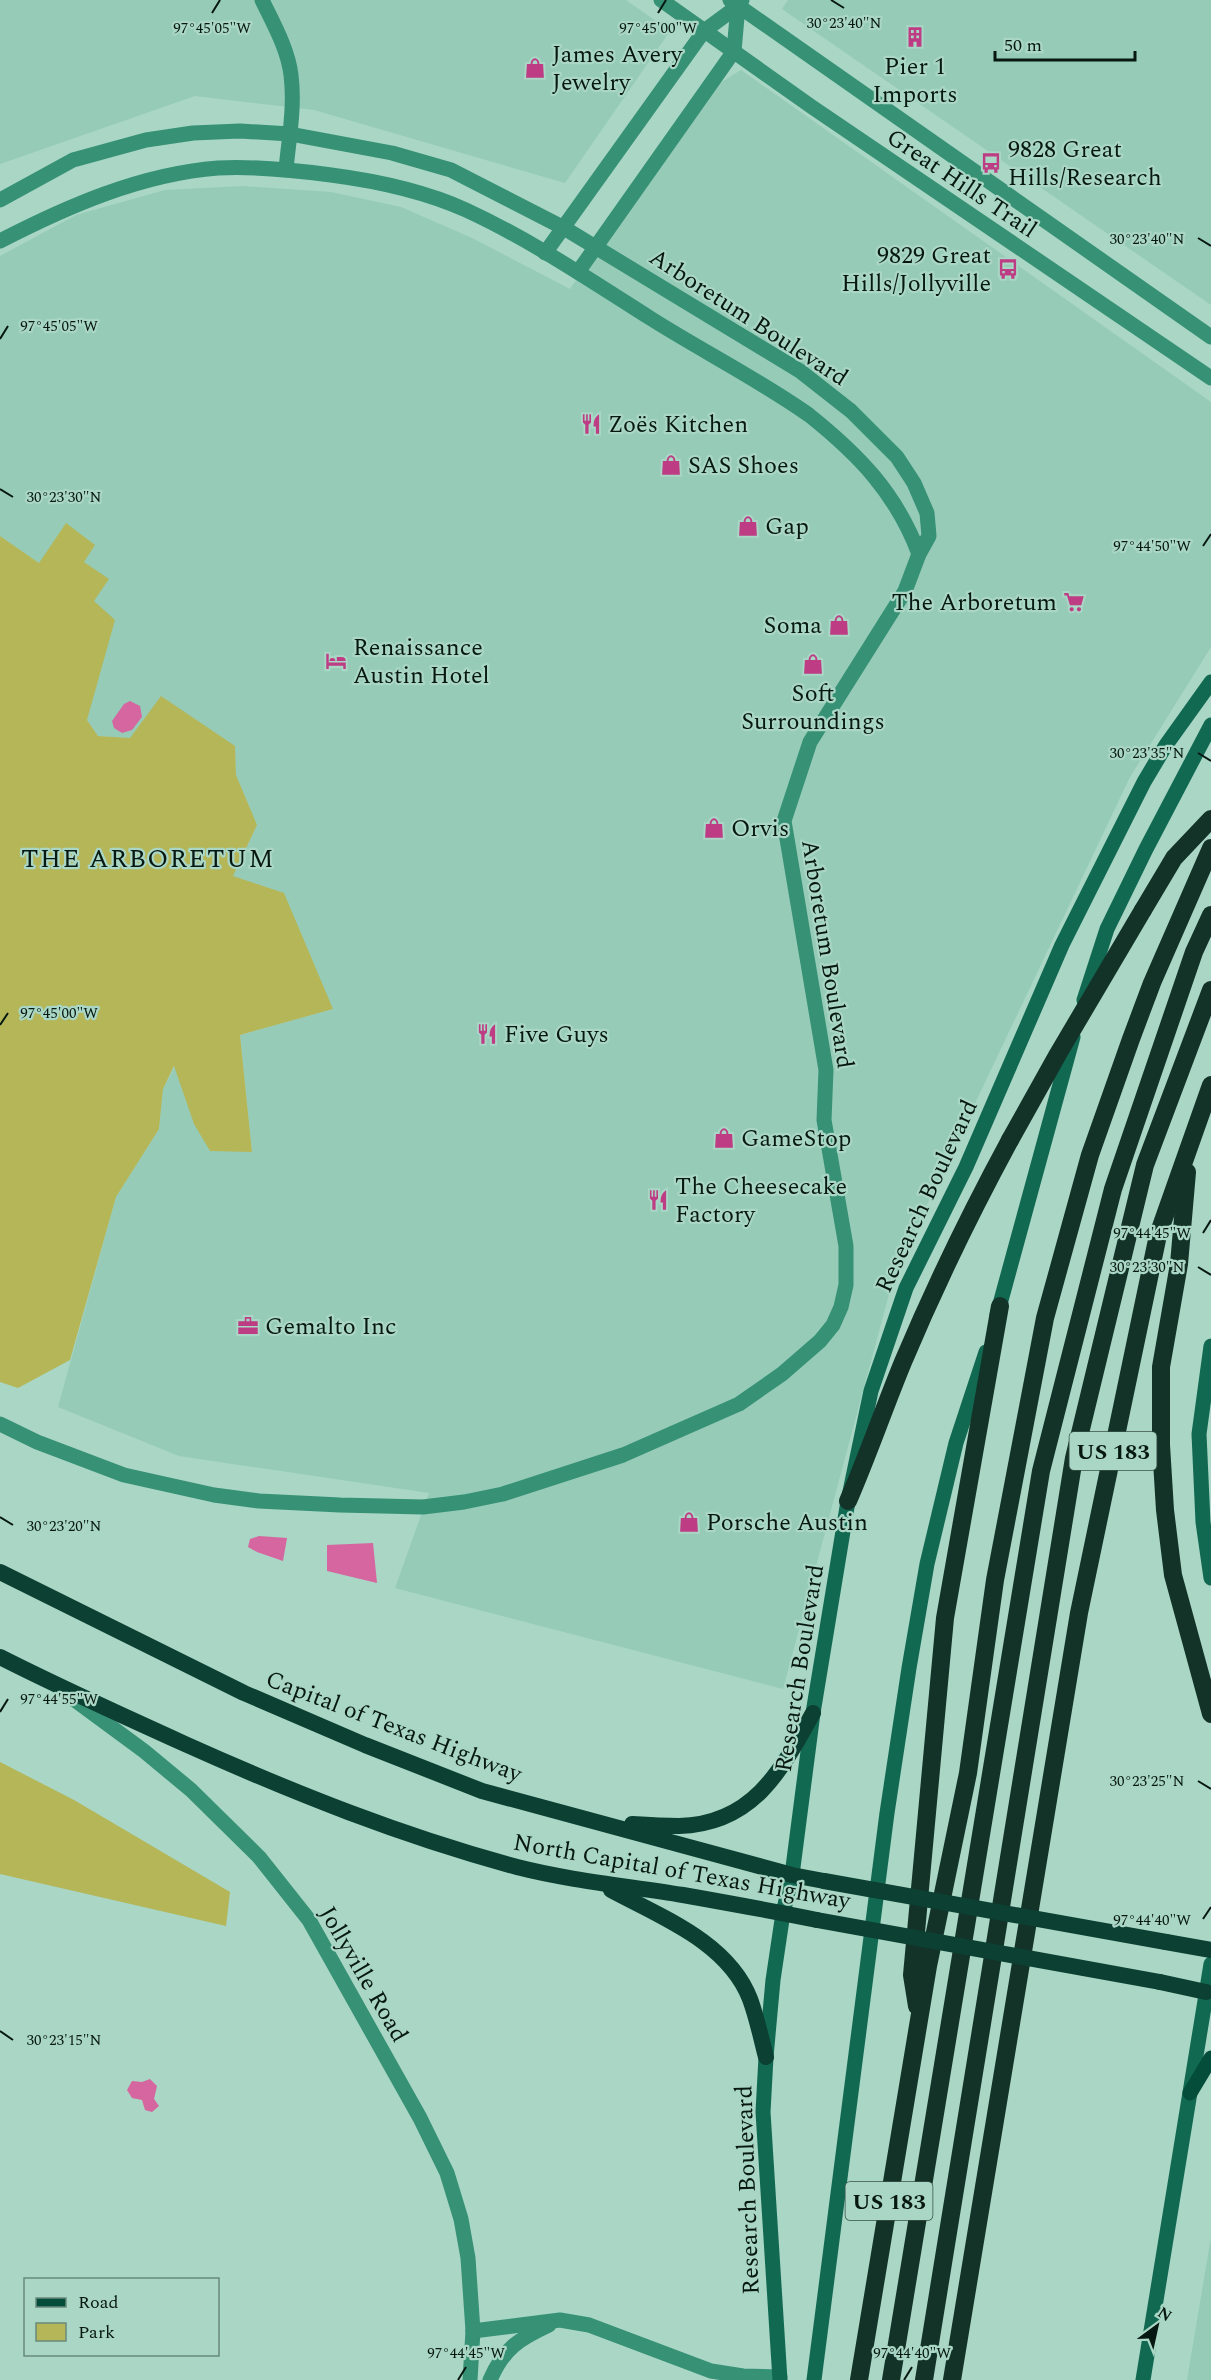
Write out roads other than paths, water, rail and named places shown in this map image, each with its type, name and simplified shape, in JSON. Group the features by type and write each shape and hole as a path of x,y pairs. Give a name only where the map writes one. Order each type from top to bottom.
{"highway":[{"path":"848,1502 903,1363 968,1217 1058,1054 1174,858 1211,819"},
{"name":"US 183","path":"859,2380 919,2021 968,1773 995,1580 1045,1318 1090,1155 1152,983 1211,848"},
{"path":"891,2380 1041,1471 1113,1189 1194,952 1211,915"},
{"path":"924,2380 1074,1458 1145,1165 1211,990"},
{"name":"US 183","path":"952,2380 1079,1612 1158,1235 1211,1085"},
{"path":"1190,1143 1179,1264 1161,1367 1161,1445 1165,1510 1173,1575 1211,1714"},
{"path":"919,2021 912,1975 945,1618 1000,1306"},
{"name":"Capital of Texas Highway","path":"0,1572 244,1693 482,1791 792,1875 824,1881"},
{"name":"North Capital of Texas Highway","path":"0,1657 54,1685 289,1790 363,1820 519,1867 603,1885 681,1895 783,1913 1209,1992"},
{"path":"601,1823 681,1826 720,1819 753,1800 781,1769 813,1713"},
{"name":"North Capital of Texas Highway","path":"824,1881 1211,1950"},
{"path":"603,1885 716,1950 732,1969 750,1998 766,2057"}],"main road":[{"name":"Research Boulevard","path":"780,2378 763,2112 773,1980 783,1913 792,1875 813,1713 848,1502 871,1391 906,1288 966,1167 1062,945 1124,819 1166,745 1211,682"},
{"path":"814,2380 887,1814 927,1564 956,1443 1000,1306 1071,1040 1107,929 1211,725"},
{"path":"1211,1346 1199,1434 1203,1522 1211,1578"},
{"path":"1143,2380 1209,1992 1211,1964"},
{"path":"1190,2094 1211,2058"}],"street":[{"path":"262,0 280,40 291,73 290,134 286,169"},
{"name":"Great Hills Trail","path":"662,0 1000,237 1211,378"},
{"path":"545,253 704,31 737,2"},
{"path":"578,272 734,51 737,2"},
{"name":"Great Hills Trail","path":"737,2 1211,337"},
{"name":"Arboretum Boulevard","path":"0,200 73,159 146,140 193,133 240,131 290,134 392,153 451,170 598,246 800,371 867,427 897,457 919,493 927,513 929,536 919,554 905,591 810,742 784,821 826,1070 824,1120 846,1246 846,1286 841,1307 833,1325 820,1341 782,1374 739,1404 682,1431 623,1455 503,1494 464,1502 423,1506 308,1503 214,1496 124,1475 37,1442 0,1424"},
{"name":"Arboretum Boulevard","path":"0,241 92,198 158,178 218,168 286,169 357,178 394,185 424,195 464,209 578,272 794,405 823,426 874,476 891,498 908,525 919,554"},
{"name":"Jollyville Road","path":"54,1685 144,1751 191,1790 259,1857 309,1920 420,2118 447,2173 461,2219 468,2258 473,2331 470,2380"},
{"path":"490,2380 505,2353 522,2338 560,2320"},
{"path":"473,2331 560,2320 589,2325 711,2371 780,2378"}],"place":[{"name":"Pier 1 Imports","path":"915,37"},
{"name":"James Avery Jewelry","path":"535,68"},
{"name":"9828 Great Hills/Research","path":"991,163"},
{"name":"9829 Great Hills/Jollyville","path":"1008,269"},
{"name":"Zoës Kitchen","path":"591,424"},
{"name":"SAS Shoes","path":"671,465"},
{"name":"Gap","path":"748,526"},
{"name":"The Arboretum","path":"1074,602"},
{"name":"Soma","path":"839,625"},
{"name":"Renaissance Austin Hotel","path":"336,661"},
{"name":"Soft Surroundings","path":"813,664"},
{"name":"Orvis","path":"714,828"},
{"name":"Five Guys","path":"487,1034"},
{"name":"GameStop","path":"724,1138"},
{"name":"The Cheesecake Factory","path":"658,1200"},
{"name":"Gemalto Inc","path":"248,1326"},
{"name":"Porsche Austin","path":"689,1522"}],"district":[{"name":"THE ARBORETUM","path":"148,858"}]}
